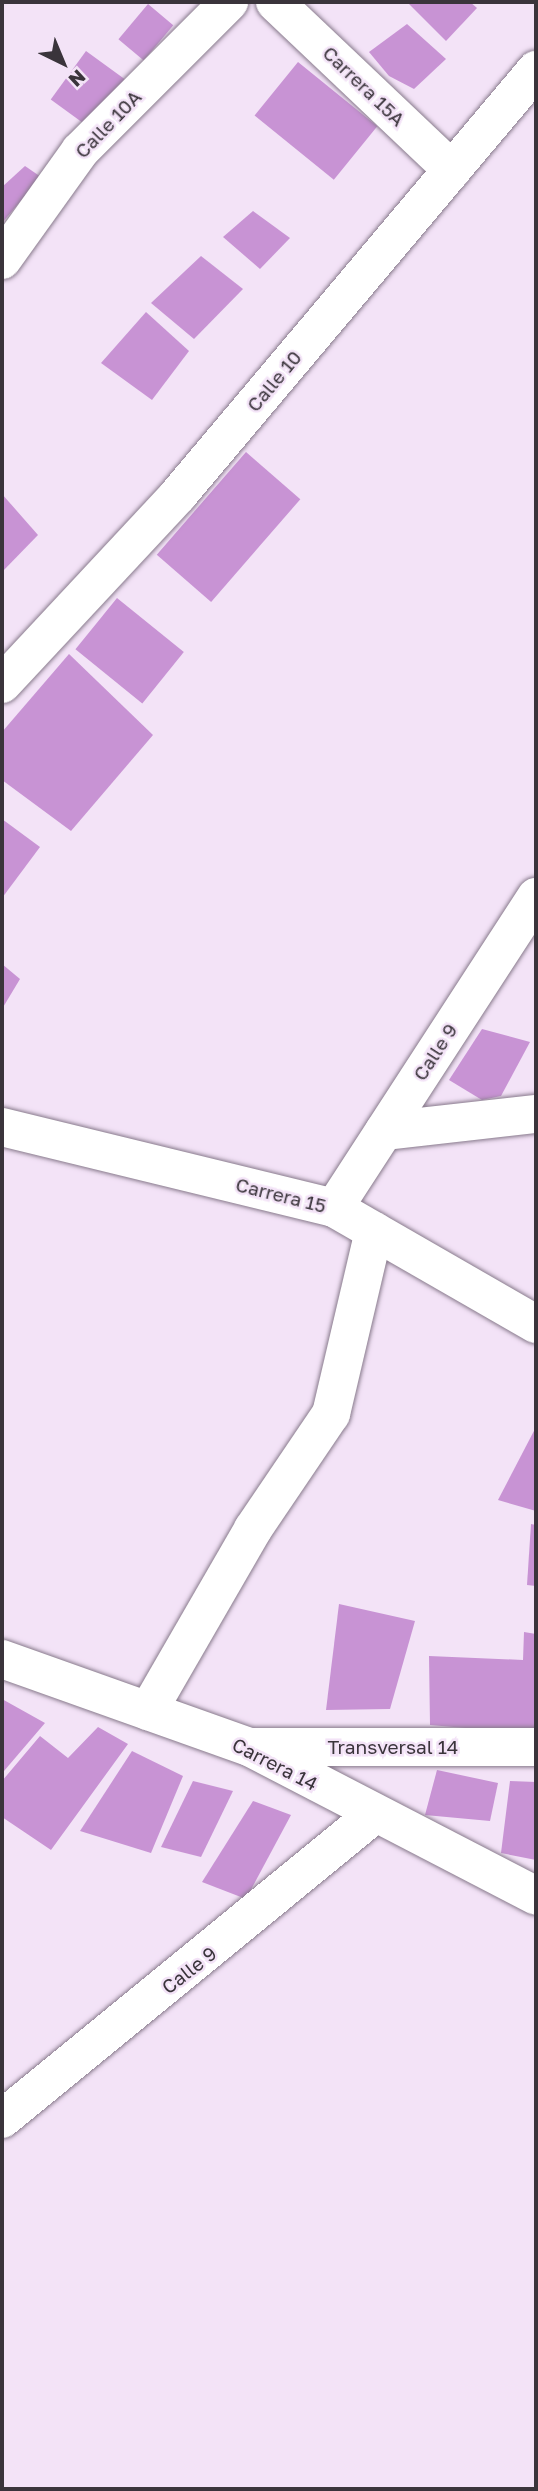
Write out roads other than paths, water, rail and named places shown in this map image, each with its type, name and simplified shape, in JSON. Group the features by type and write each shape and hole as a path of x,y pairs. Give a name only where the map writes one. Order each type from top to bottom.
{"street":[{"name":"Calle 10A","path":"2,260 80,151 229,2"},
{"name":"Carrera 15A","path":"275,2 452,170"},
{"name":"Calle 10","path":"2,684 178,495 536,70"},
{"name":"Calle 9","path":"334,1208 384,1131 525,933 536,897"},
{"path":"384,1131 536,1114"},
{"name":"Carrera 15","path":"2,1127 334,1208 536,1324"},
{"path":"148,1711 254,1529 331,1414 374,1231"},
{"name":"Carrera 14","path":"2,1659 249,1747 372,1816 536,1896"},
{"name":"Transversal 14","path":"249,1747 536,1748"},
{"name":"Calle 9","path":"2,2119 372,1816"}]}
